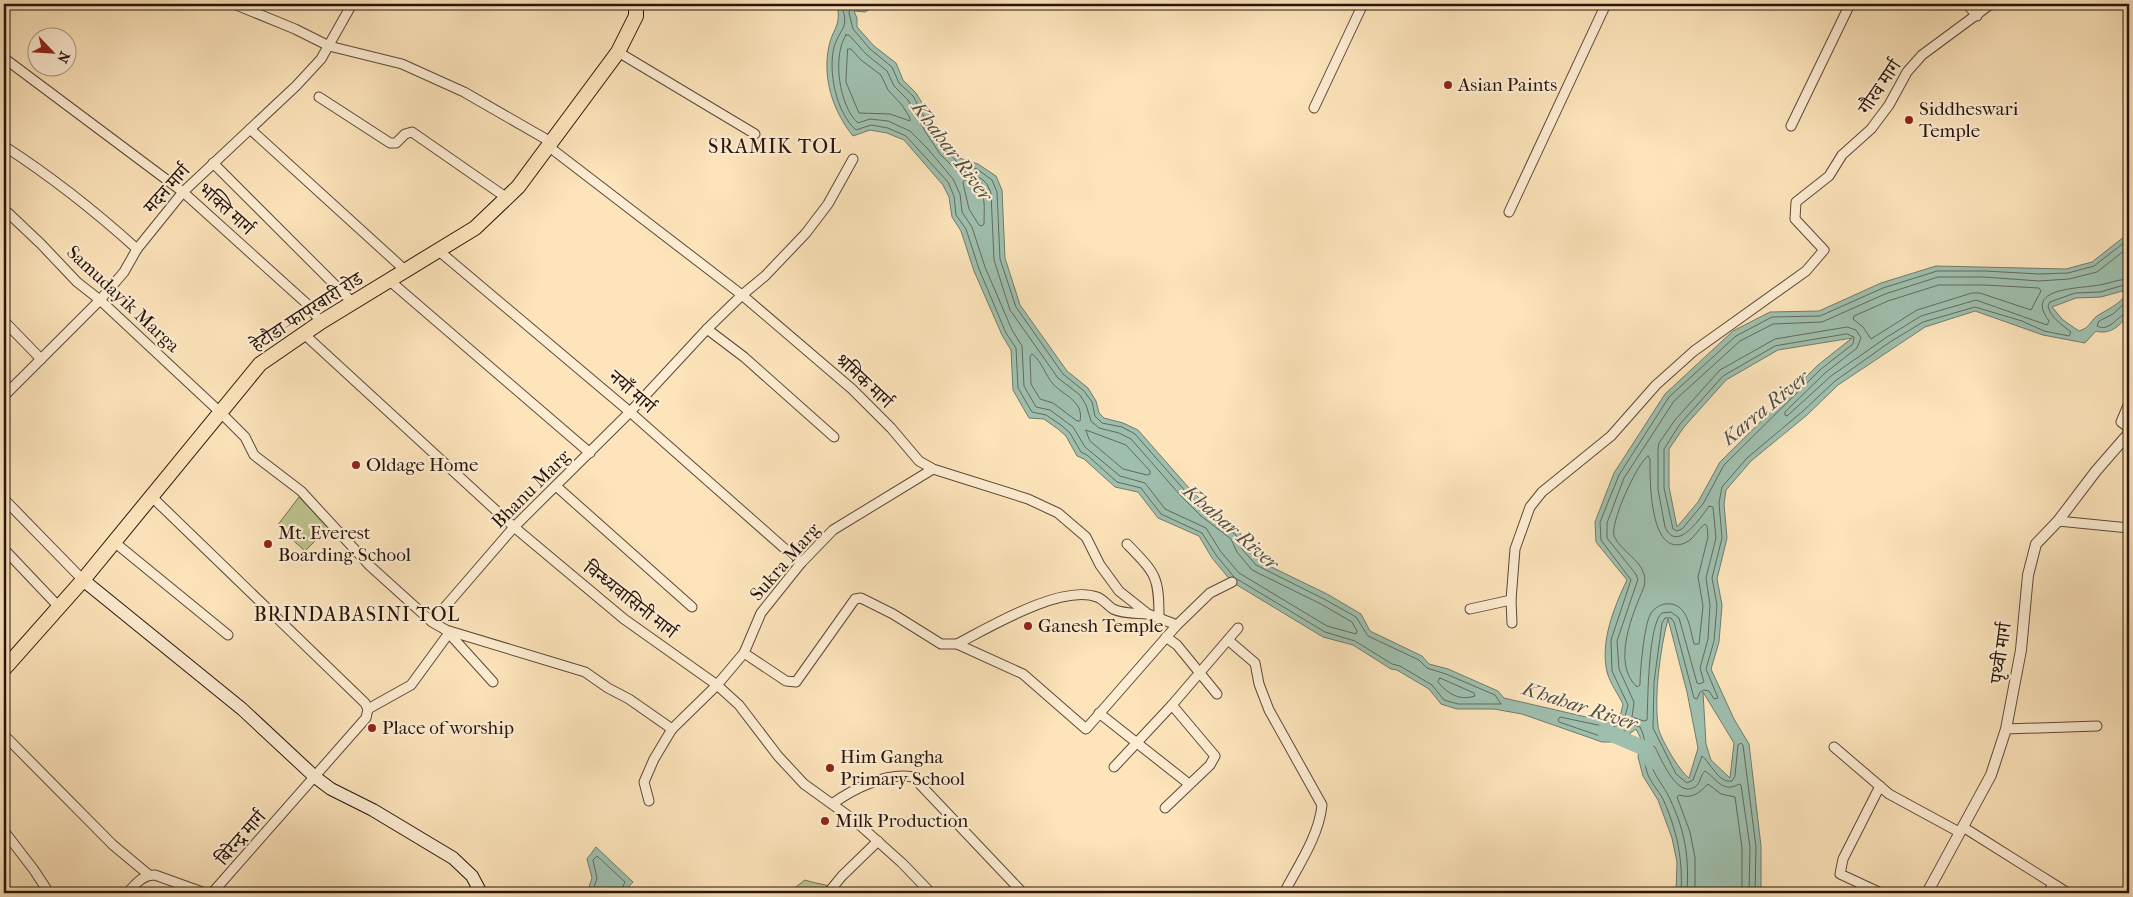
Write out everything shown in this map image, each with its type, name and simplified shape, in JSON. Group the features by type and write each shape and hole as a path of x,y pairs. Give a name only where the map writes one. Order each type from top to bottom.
{"highway":[{"name":"हेटौडा-फापरबारी रोड","path":"4,669 152,497 260,364 321,322 474,228 518,187 618,52 636,16 636,4"}],"main road":[{"path":"82,580 242,709 315,777 331,789 373,810 453,858 472,876 481,893"}],"street":[{"name":"श्रमिक मार्ग","path":"234,4 329,46 402,64 464,92 550,144 742,295 852,389 891,428 919,461 933,470 1028,499 1058,513 1086,538 1100,565 1119,591 1148,614 1177,625"},
{"name":"मदन मार्ग","path":"4,396 100,300 124,272 137,249 182,192 296,86 321,59 352,4"},
{"path":"1314,108 1363,4"},
{"path":"1509,212 1606,4"},
{"path":"1791,126 1850,4"},
{"path":"1967,4 1977,16"},
{"name":"गौरव मार्ग","path":"1511,600 1515,549 1530,507 1542,492 1611,436 1656,386 1694,352 1806,271 1824,250 1795,219 1796,202 1829,176 1842,155 1871,129 1889,105 1907,72 1922,55 1991,4"},
{"path":"618,52 755,134"},
{"name":"भक्ति मार्ग","path":"4,58 182,192 306,303 321,322"},
{"path":"320,97 390,143 396,143 405,134 412,132 507,198"},
{"path":"250,129 406,271"},
{"path":"4,146 52,178 96,212 137,249"},
{"name":"Bhanu Marg","path":"432,622 514,527 630,412 707,329 742,295 766,276 806,233 828,204 853,159"},
{"path":"213,164 353,303"},
{"name":"Samudayik Marga","path":"4,209 77,282 100,300 221,413"},
{"name":"नयाँ मार्ग","path":"439,251 630,412 801,563"},
{"path":"390,281 590,453"},
{"path":"4,321 41,359"},
{"path":"707,329 744,357 834,437"},
{"name":"विन्ध्यवासिनी मार्ग","path":"304,334 514,527 624,619 717,685 739,706 778,756 804,784 854,820 931,893"},
{"path":"2129,403 2122,422 2129,428"},
{"path":"221,413 245,437 254,455 301,491 370,566 432,622 447,631 585,672 608,688 629,699 672,729"},
{"name":"पृथ्वी मार्ग","path":"1927,893 1990,775 2006,729 2021,650 2028,575 2036,544 2058,521 2096,471 2129,433"},
{"name":"Sukra Marg","path":"649,801 644,782 654,758 672,729 717,685 744,653 761,613 801,563 833,530 933,470"},
{"path":"556,486 692,607"},
{"path":"152,497 365,702 368,709 411,686 447,631"},
{"path":"4,499 82,580"},
{"path":"2058,521 2129,528"},
{"path":"113,541 228,635"},
{"path":"1127,544 1150,569 1159,588 1158,618"},
{"path":"4,549 59,607"},
{"path":"744,653 786,681 796,682 855,599 861,598 893,614 941,644 957,644 1023,674 1086,729 1166,636 1210,593 1232,582"},
{"path":"957,644 1045,601 1064,597 1098,597 1114,610 1148,614"},
{"path":"1470,610 1511,600 1512,623"},
{"path":"1114,767 1172,705 1238,628"},
{"path":"447,631 493,682"},
{"path":"1166,636 1177,645 1217,694"},
{"path":"1228,640 1255,663 1259,684 1269,710 1322,805 1320,818 1313,836 1284,893"},
{"path":"1165,808 1210,765 1215,756 1172,705"},
{"name":"बिरेन्द्र मार्ग","path":"149,875 206,893 213,892 366,718 368,709"},
{"path":"1099,713 1189,784"},
{"path":"2006,729 2097,726"},
{"path":"4,735 113,845 149,875 140,880 127,893"},
{"path":"1834,747 1889,794 1961,829 2068,893"},
{"path":"832,804 846,794 889,778 902,775 913,777 1023,893"},
{"path":"1880,786 1843,859 1840,874 1881,893"},
{"path":"4,832 34,870 49,893"},
{"path":"828,893 842,876 878,841"},
{"path":"2048,893 2054,884"}],"green space":[{"path":"299,497 328,528 305,551 277,526"},
{"path":"805,880 831,886 844,893 788,893"}],"water":[{"path":"832,4 878,4 865,12 854,11 857,18 857,27 874,46 896,63 903,80 916,93 948,146 959,158 978,164 996,176 1002,190 1005,258 1020,305 1067,371 1088,388 1096,401 1099,413 1104,418 1123,423 1138,430 1208,507 1239,531 1246,546 1259,561 1327,594 1361,614 1370,631 1422,656 1429,664 1448,669 1498,691 1504,698 1612,723 1620,717 1623,704 1607,672 1605,649 1613,613 1627,580 1596,542 1595,522 1614,473 1665,394 1733,331 1770,312 1819,311 1881,283 1936,266 2066,269 2092,262 2129,233 2129,310 2120,324 2112,330 2106,332 2096,331 2085,343 2043,335 1975,311 1925,327 1838,385 1807,415 1751,461 1726,490 1724,504 1727,538 1717,579 1722,605 1719,642 1711,669 1734,719 1749,744 1761,846 1761,888 1760,893 1676,893 1677,862 1672,838 1658,800 1643,776 1638,757 1641,739 1636,729 1618,742 1602,742 1522,714 1494,709 1457,709 1441,704 1429,689 1397,670 1391,669 1353,645 1323,637 1232,582 1212,558 1199,536 1158,518 1138,492 1115,487 1084,459 1077,456 1066,436 1058,429 1044,419 1029,418 1013,390 1011,350 1002,335 974,271 961,231 952,217 949,197 943,185 904,140 887,133 870,130 853,136 840,116 831,94 827,70 829,46 838,21 838,10","holes":["2126,290 2126,295 2120,302 2097,316 2088,326 2079,331 2063,320 2052,307 2076,298 2101,297","1852,338 1818,365 1720,462 1698,502 1677,527 1669,487 1669,449 1684,427 1726,380 1778,350","1668,619 1687,692 1698,748 1689,778 1670,754 1658,726 1657,687","1703,692 1734,743 1730,778 1711,760 1706,744"]},
{"path":"596,847 633,882 623,893 587,893 592,878 587,859"}],"waterway":[{"name":"Khahar River","path":"1604,731 1646,749 1652,762"}],"place":[{"name":"Asian Paints","path":"1448,85"},
{"name":"Siddheswari Temple","path":"1909,120"},
{"name":"Oldage Home","path":"356,465"},
{"name":"Mt. Everest Boarding School","path":"268,544"},
{"name":"Ganesh Temple","path":"1028,626"},
{"name":"Place of worship","path":"372,728"},
{"name":"Him Gangha Primary School","path":"830,768"},
{"name":"Milk Production","path":"825,821"}],"district":[{"name":"SRAMIK TOL","path":"775,146"},
{"name":"BRINDABASINI TOL","path":"357,614"}],"water label":[{"name":"Karra River","path":"1765,408"}]}
